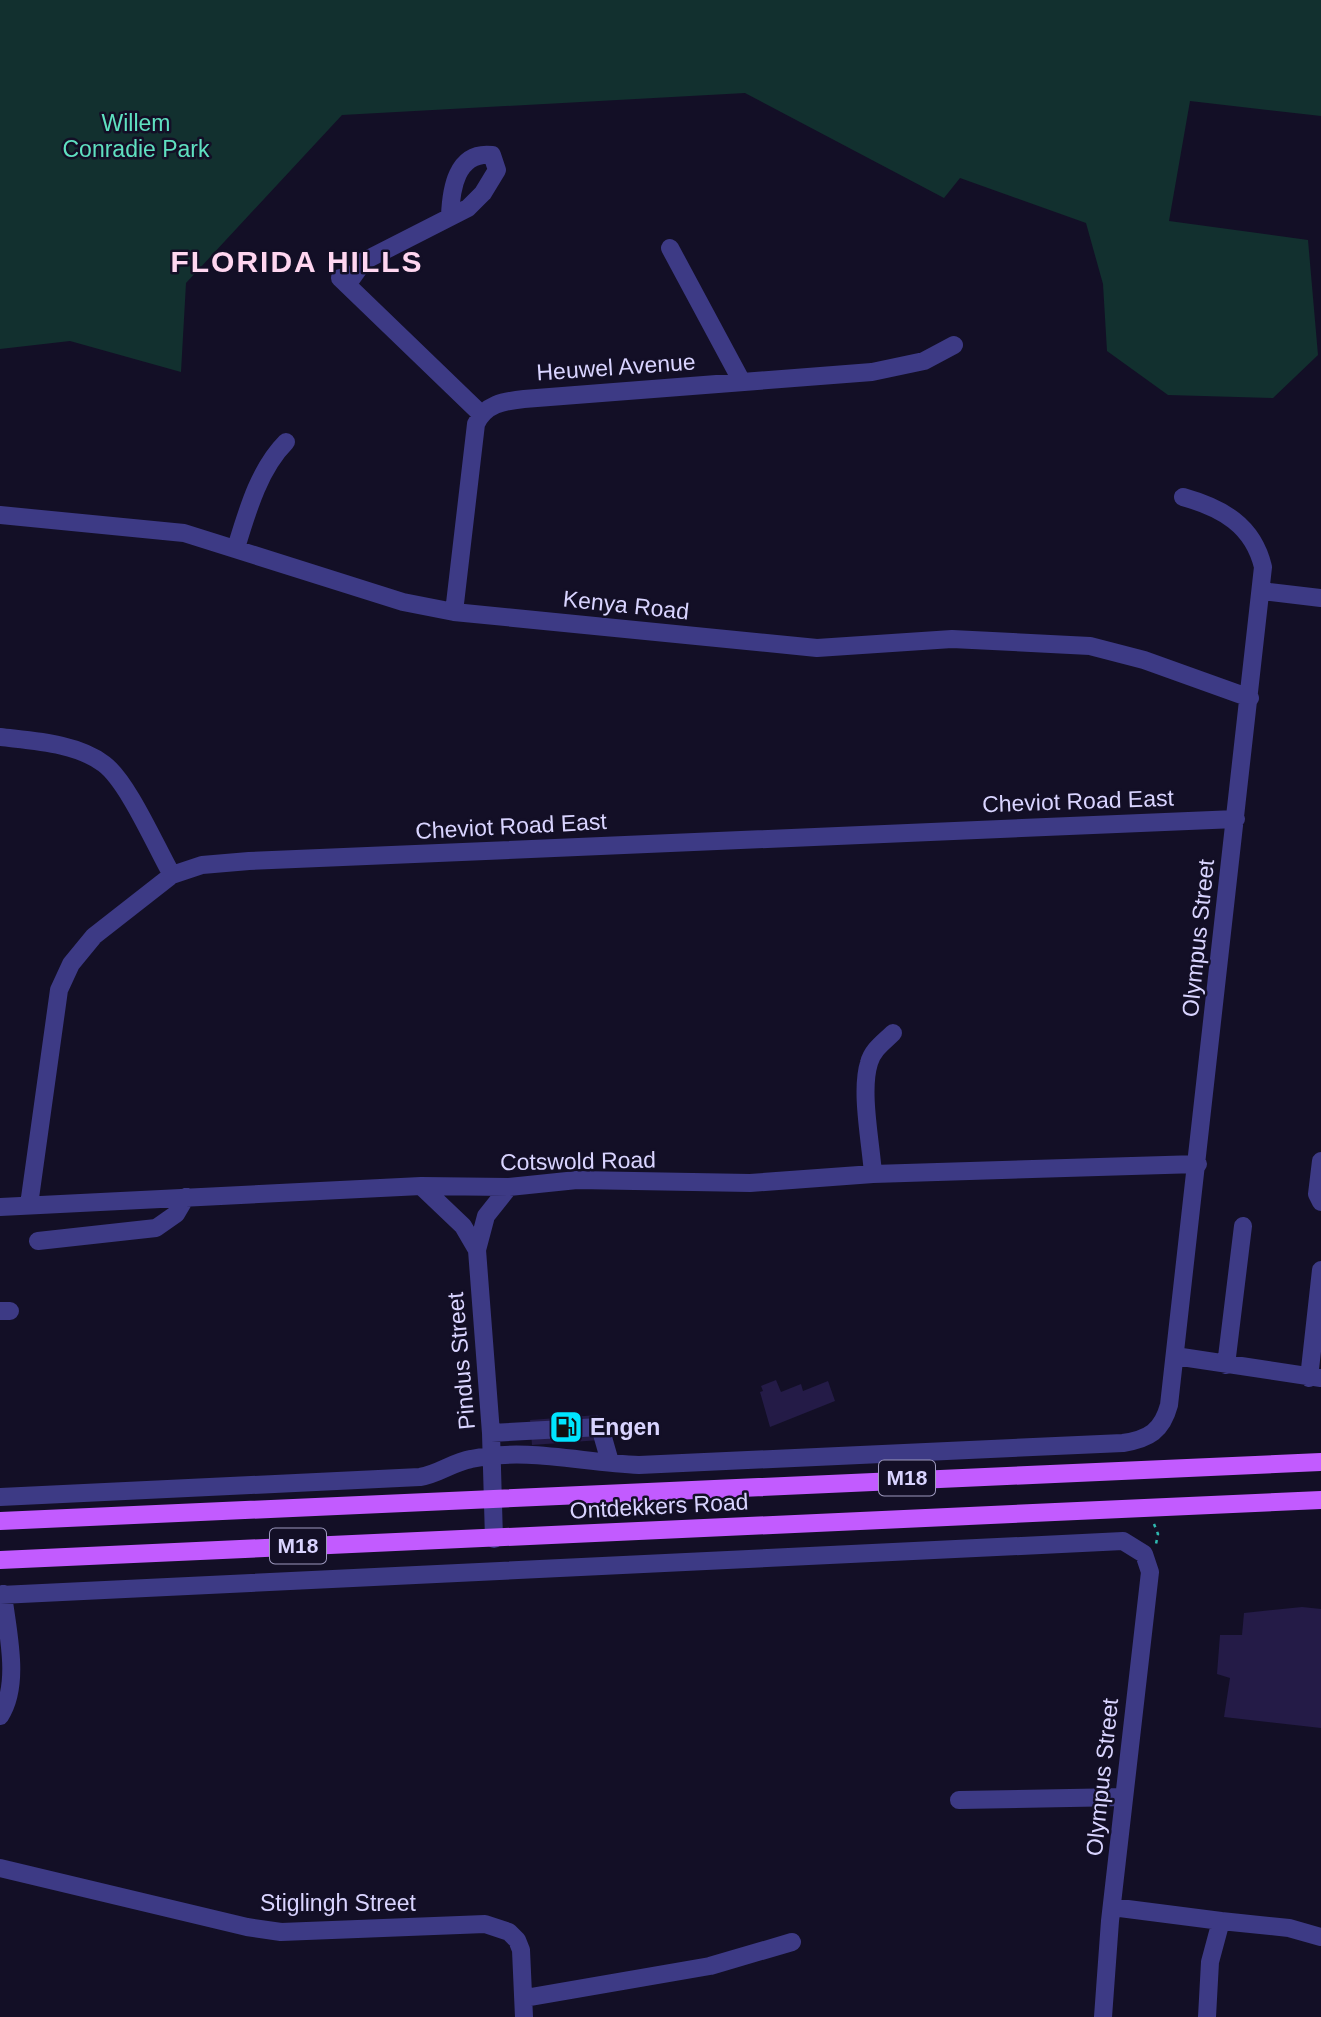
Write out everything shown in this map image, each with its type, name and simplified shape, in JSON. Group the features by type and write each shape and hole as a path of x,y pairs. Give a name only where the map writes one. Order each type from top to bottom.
{"main road":[{"name":"Ontdekkers Road","path":"0,1521 493,1500 659,1488 1321,1462"},
{"name":"Ontdekkers Road","path":"0,1560 1321,1500"}],"street":[{"path":"450,216 363,261 344,281 481,414 476,424 454,612"},
{"path":"670,248 742,383"},
{"name":"Heuwel Avenue","path":"481,414 505,401 897,368 924,361 954,345"},
{"path":"236,548 250,506 279,449 286,442"},
{"name":"Olympus Street","path":"1163,1426 1169,1405 1198,1164 1262,591 1261,557 1248,534 1230,515 1210,505 1183,497"},
{"name":"Kenya Road","path":"0,515 159,528 236,548 403,602 454,612 817,648 952,639 1090,646 1115,650 1250,698"},
{"path":"1262,591 1321,598"},
{"path":"0,737 67,748 105,765 121,783 172,875"},
{"name":"Cheviot Road East","path":"29,1205 59,990 71,964 94,936 172,875 202,866 249,861 1236,819"},
{"path":"873,1174 866,1083 869,1063 875,1051 893,1033"},
{"path":"1321,1161 1317,1195 1321,1202"},
{"name":"Cotswold Road","path":"0,1207 421,1186 509,1187 577,1180 750,1183 873,1174 1198,1164"},
{"path":"421,1186 463,1226 477,1251"},
{"name":"Pindus Street","path":"494,1539 491,1433 477,1251 486,1216 509,1187"},
{"path":"38,1241 156,1228 176,1214 186,1197"},
{"path":"1226,1365 1243,1226"},
{"path":"1175,1356 1315,1378 1321,1270"},
{"name":"Ontdekkers Road","path":"0,1497 420,1477 437,1474 470,1459 492,1456 568,1457 639,1465 1123,1443 1146,1438 1163,1426"},
{"path":"491,1433 600,1427 610,1462"},
{"name":"Olympus Street","path":"1,1595 1099,1540 1123,1541 1144,1554 1150,1572 1112,1907 1103,2017"},
{"path":"0,1716 9,1686 10,1660 1,1595"},
{"path":"959,1800 1124,1797"},
{"name":"Stiglingh Street","path":"0,1868 227,1924 281,1932 468,1924 499,1927 517,1940 522,1950 534,1997 524,2017"},
{"path":"1112,1907 1289,1928 1321,1937"},
{"path":"1207,2017 1210,1962 1221,1921"},
{"path":"534,1997 710,1966 792,1942"}],"green space":[{"name":"Willem Conradie Park","path":"0,0 1321,0 1321,116 1190,101 1169,221 1308,240 1318,355 1273,398 1168,395 1107,351 1103,284 1086,223 960,178 944,198 745,93 342,115 186,283 181,372 70,341 0,349"}],"building":[{"path":"776,1380 781,1392 801,1384 803,1391 828,1381 835,1401 770,1427 760,1392 763,1391 761,1386"},
{"path":"598,1415 600,1440 532,1445 530,1420"},
{"path":"1302,1607 1321,1609 1321,1728 1224,1717 1230,1678 1217,1674 1220,1635 1242,1635 1244,1613"}],"place":[{"name":"Engen","path":"566,1427"}],"district":[{"name":"FLORIDA HILLS","path":"297,262"}]}
